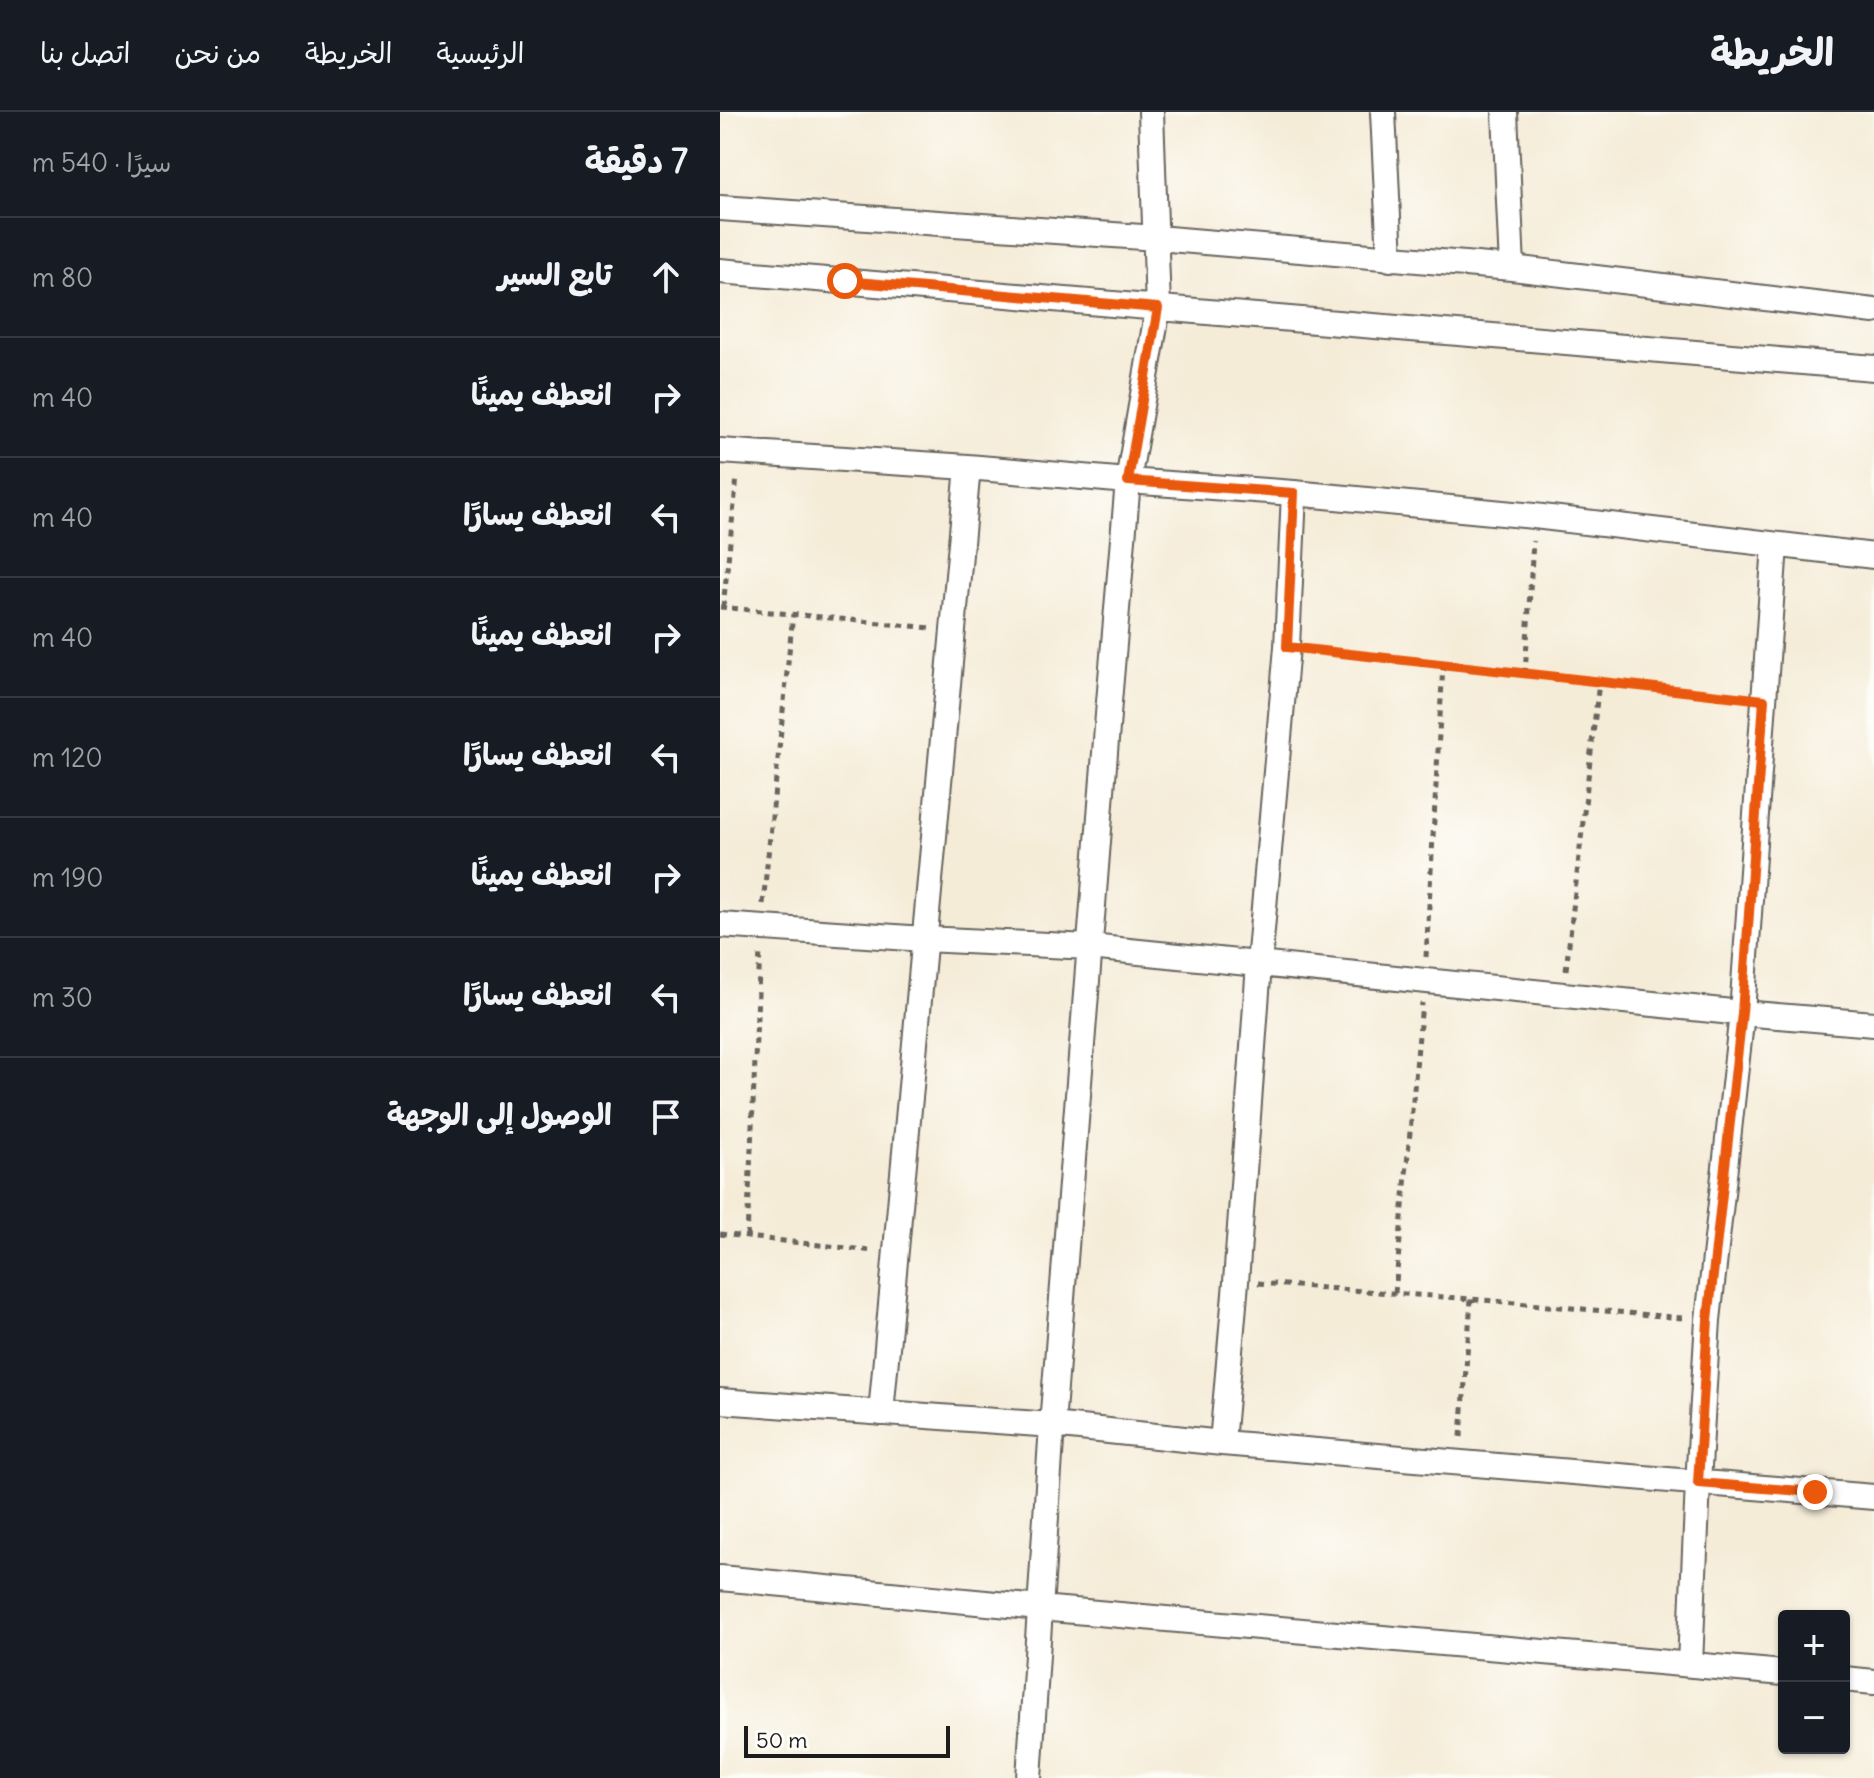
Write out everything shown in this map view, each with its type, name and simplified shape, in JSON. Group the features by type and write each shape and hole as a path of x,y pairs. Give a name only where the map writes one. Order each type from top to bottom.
{"street":[{"path":"1029,1778 1052,1425 1128,481 1158,308 1151,112"},
{"path":"1383,112 1390,259"},
{"path":"1505,112 1512,268"},
{"path":"720,208 1157,238 1512,268 1874,311"},
{"path":"720,271 1874,368"},
{"path":"730,451 1294,493 1534,516 1874,556"},
{"path":"881,1413 968,467"},
{"path":"1222,1443 1287,647 1294,493"},
{"path":"1690,1664 1708,1320 1742,1013 1775,545"},
{"path":"720,925 1090,947 1874,1024"},
{"path":"720,1401 1052,1425 1222,1443 1874,1497"},
{"path":"720,1578 1778,1672"},
{"path":"1850,1680 1874,1682"}],"path":[{"path":"730,451 722,607 952,630"},
{"path":"1525,674 1534,516"},
{"path":"747,1237 761,927 793,614"},
{"path":"1287,647 1764,700"},
{"path":"1564,995 1599,682"},
{"path":"720,1234 895,1253"},
{"path":"1236,1282 1708,1320"},
{"path":"1459,1463 1471,1299"}],"route":[{"path":"845,281 1158,308 1128,481 1294,493 1287,647 1764,700 1742,1013 1708,1320 1698,1483 1815,1492"}]}
